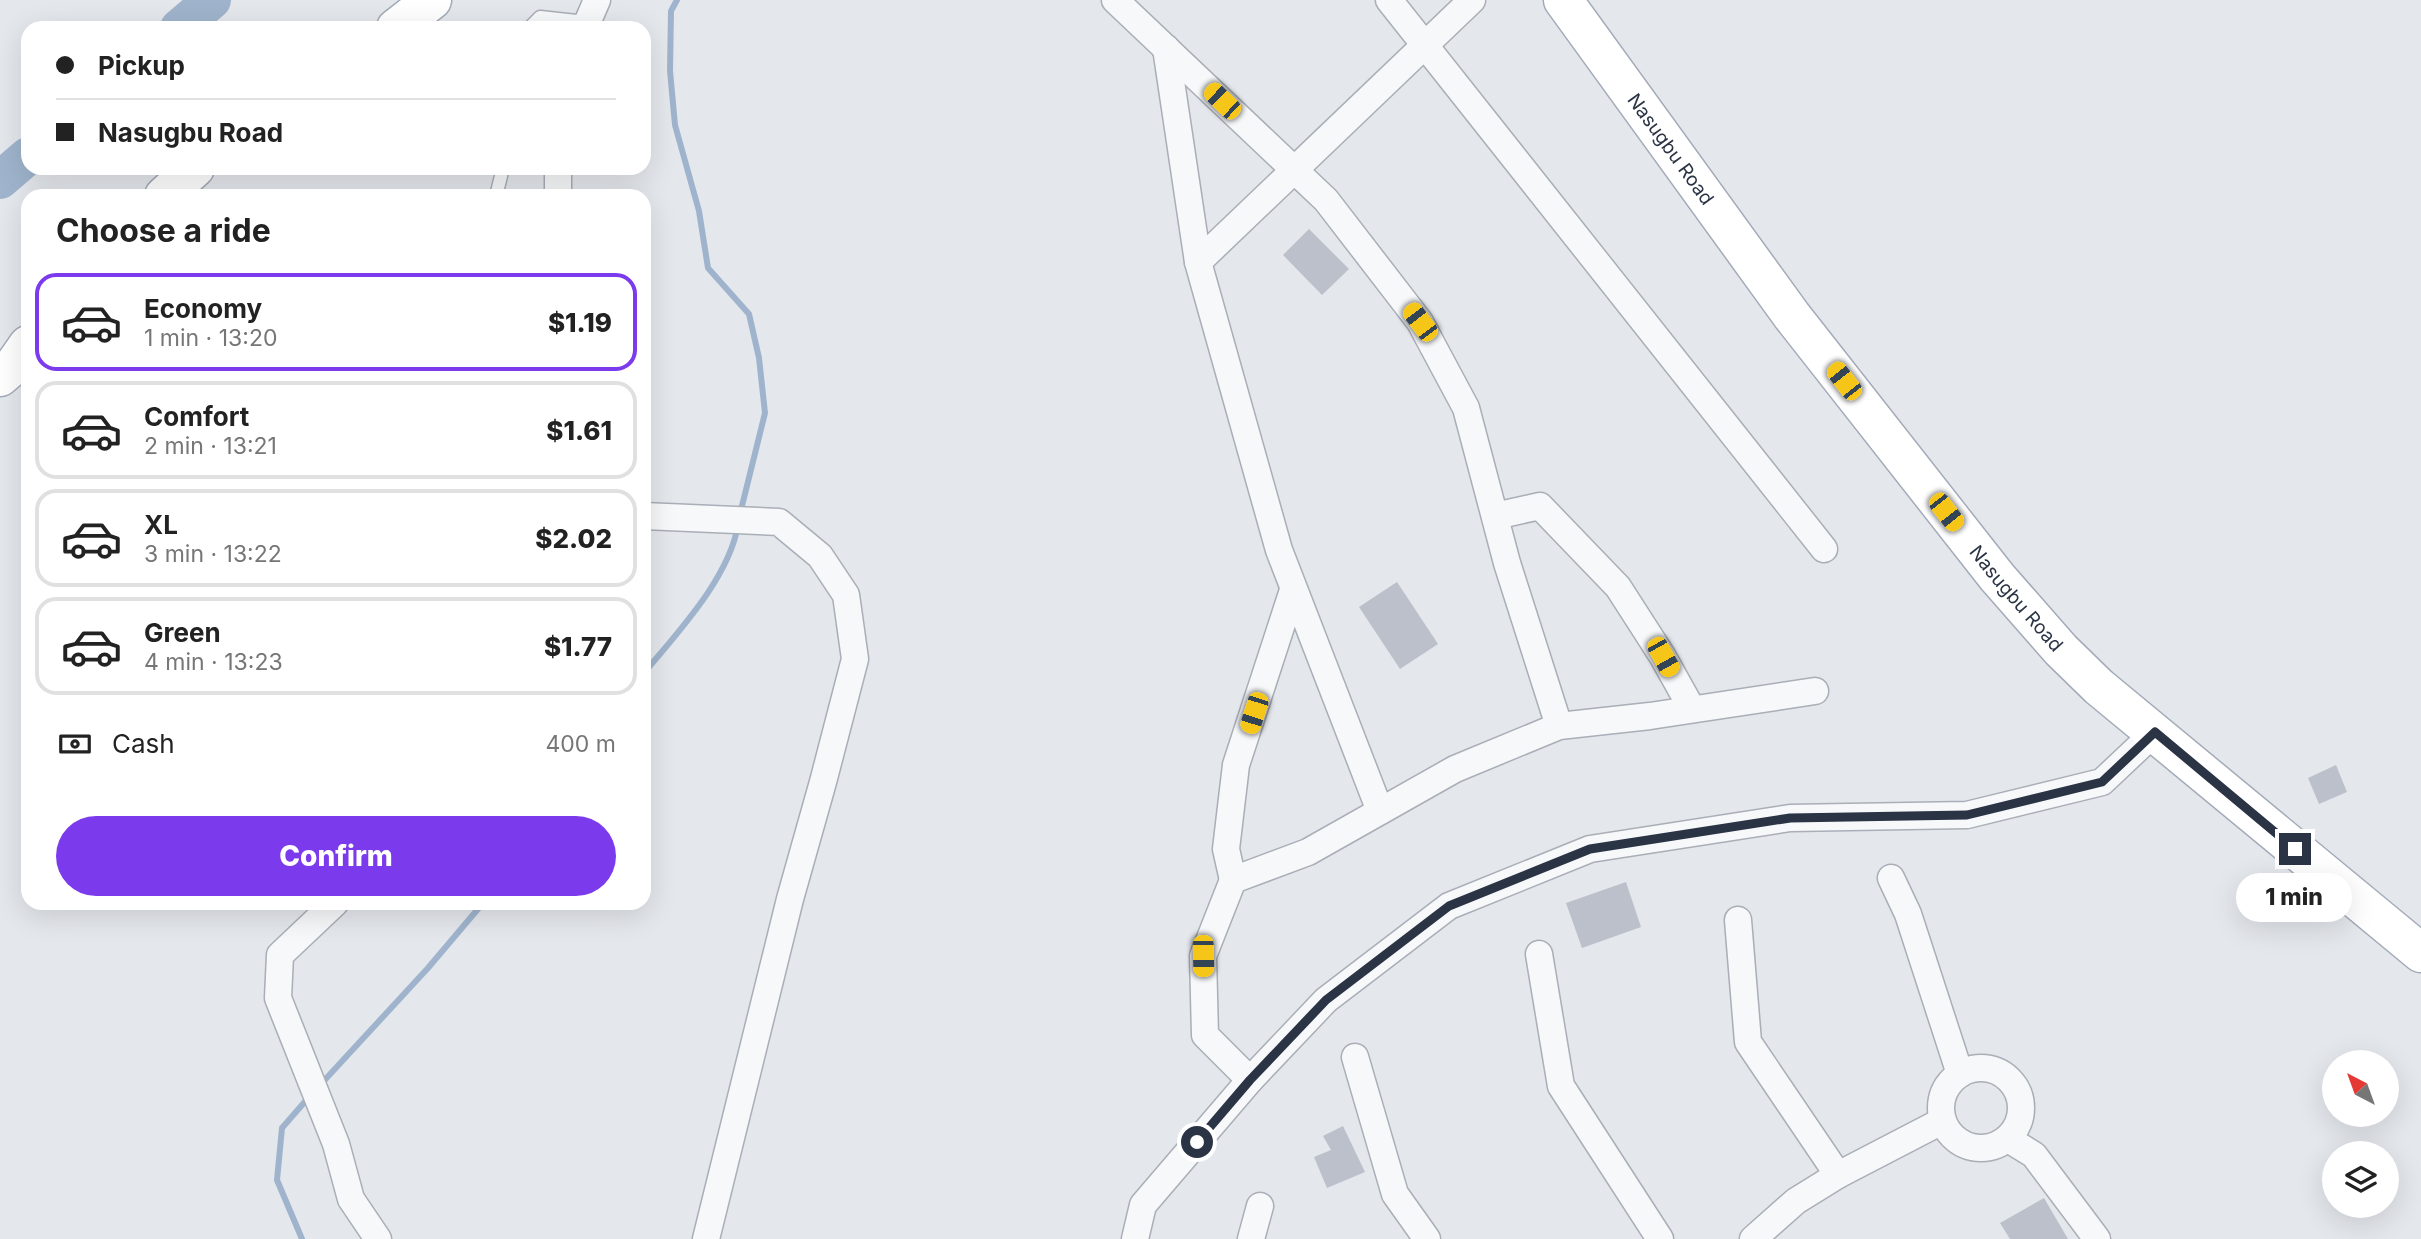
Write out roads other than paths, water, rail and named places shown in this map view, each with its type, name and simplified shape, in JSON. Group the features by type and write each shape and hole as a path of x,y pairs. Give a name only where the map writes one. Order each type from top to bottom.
{"main road":[{"path":"405,21 432,0"},
{"name":"Nasugbu Road","path":"1563,0 1793,316 1997,577 2061,650 2099,687 2421,953"},
{"path":"172,189 187,175"},
{"path":"0,377 21,355"}],"street":[{"path":"1115,0 1326,200 1420,322 1466,408 1507,563 1559,726"},
{"path":"1389,0 1824,549"},
{"path":"1198,262 1472,0"},
{"path":"1166,48 1198,262 1279,550 1380,811"},
{"path":"1494,516 1540,506 1618,587 1663,657 1692,709"},
{"path":"651,516 779,522 820,556 846,595 855,659 790,898 706,1239"},
{"path":"1250,1080 1205,1035 1203,956 1233,880 1226,849 1236,765 1293,590"},
{"path":"1233,880 1308,852 1455,769 1559,726 1815,691"},
{"path":"1135,1239 1143,1205 1250,1080 1326,1000 1449,906 1590,849 1790,818 1967,815 2102,782 2155,732"},
{"path":"1891,878 1908,914 1960,1074"},
{"path":"327,910 279,955 278,998 336,1144 351,1199 378,1239"},
{"path":"1738,920 1748,1042 1838,1175"},
{"path":"1539,954 1561,1086 1660,1239"},
{"path":"1355,1057 1395,1194 1427,1239"},
{"path":"1986,1068 2009,1079 2021,1102 2021,1116 2008,1139 1996,1146 1970,1148 1948,1133 1942,1121 1942,1095 1960,1074 1972,1069 1986,1068"},
{"path":"1753,1239 1796,1201 1838,1175 1942,1121"},
{"path":"2008,1139 2034,1155 2097,1239"},
{"path":"1251,1239 1260,1206"}],"lane":[{"path":"536,21 540,17 589,17"}],"waterway":[{"path":"187,21 212,0"},
{"path":"677,0 671,11 670,71 675,125 699,211 708,268 749,314 759,358 765,413 740,514"},
{"path":"0,180 21,162"},
{"path":"651,664 713,584 733,545 738,525"},
{"path":"321,1084 428,968 477,910"},
{"path":"302,1239 277,1180 282,1128 309,1097"}]}
